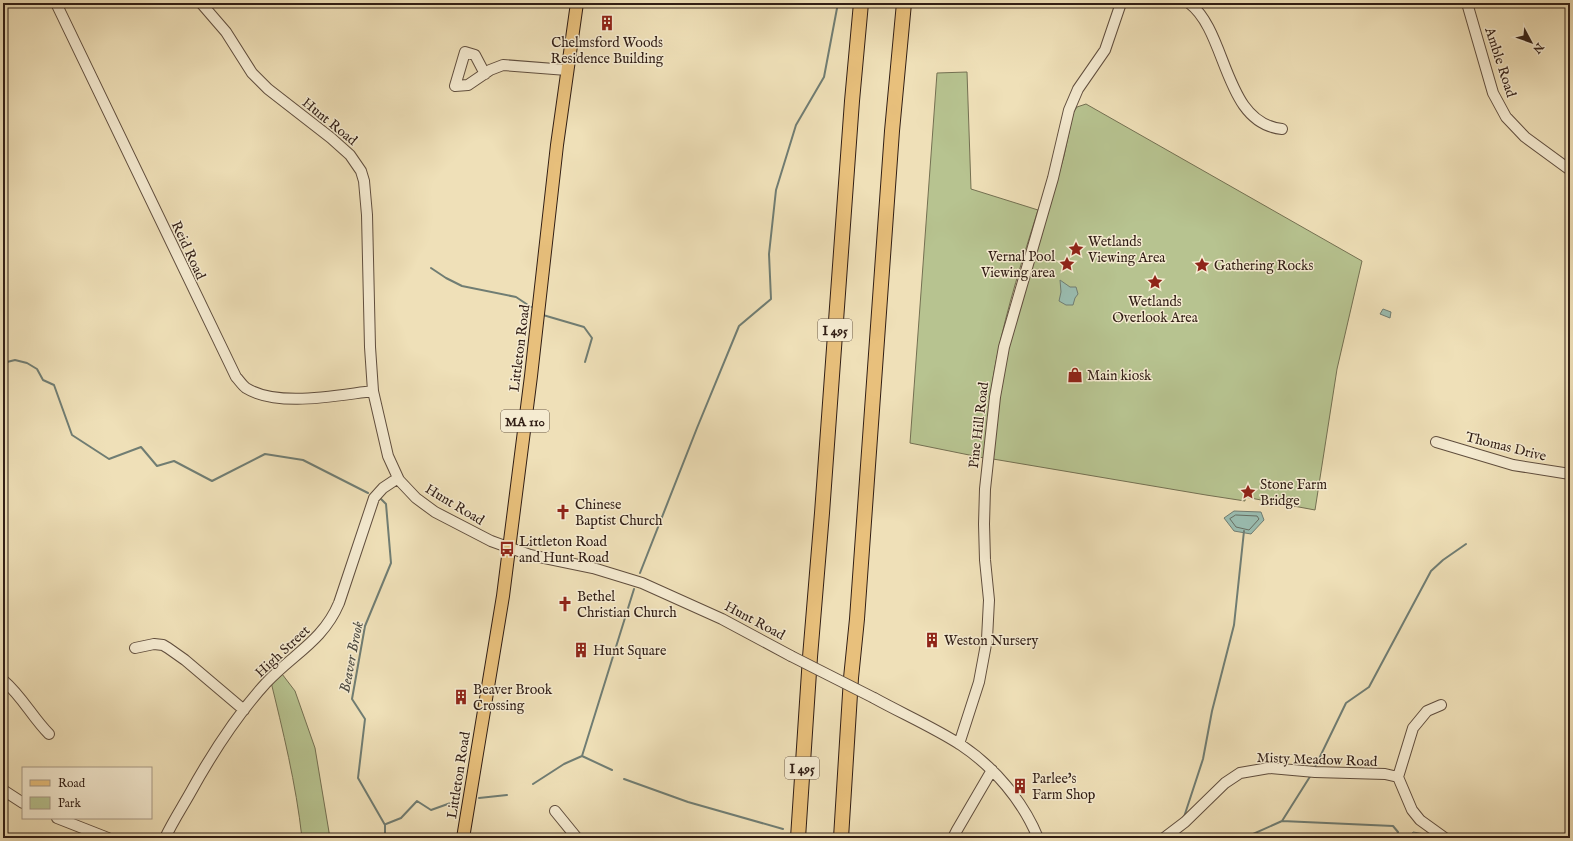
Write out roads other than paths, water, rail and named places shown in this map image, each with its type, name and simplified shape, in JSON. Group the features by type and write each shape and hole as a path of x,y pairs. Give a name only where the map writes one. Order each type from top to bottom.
{"highway":[{"name":"I 495","path":"798,838 850,125 861,3"},
{"path":"841,838 892,131 904,3"}],"main road":[{"name":"Littleton Road","path":"463,838 503,596 576,3"}],"street":[{"name":"Reid Road","path":"56,3 236,377 245,387 262,395 283,398 316,398 373,391"},
{"name":"Hunt Road","path":"201,3 226,32 252,73 268,89 336,142 350,155 361,171 364,181 367,215 370,347 373,391 388,456 398,478 416,498 435,512 509,549 592,568 642,583 708,612 959,744"},
{"name":"Pine Hill Road","path":"959,744 979,682 987,639 989,600 985,560 985,503 989,450 1001,359 1053,178 1069,110 1078,89 1105,50 1121,3"},
{"path":"1189,3 1202,16 1233,86 1246,107 1262,123 1269,127 1282,129"},
{"name":"Amble Road","path":"1468,3 1494,93 1506,117 1525,137 1570,170"},
{"path":"485,74 503,65 567,70"},
{"name":"Thomas Drive","path":"1436,442 1513,465 1570,474"},
{"name":"High Street","path":"165,838 209,760 244,710 270,678 328,626 339,603 374,498 383,488 398,478"},
{"path":"135,648 154,644 163,645 185,660 244,710"},
{"path":"3,680 16,691 38,722 49,734"},
{"path":"1441,706 1427,711 1413,728 1398,776 1412,810 1420,820 1445,838"},
{"path":"959,744 992,770 1017,800 1032,824 1038,838"},
{"name":"Misty Meadow Road","path":"1164,838 1183,823 1225,783 1240,772 1269,768 1314,772 1385,774 1398,776"},
{"path":"953,838 992,770"},
{"path":"3,790 22,802"},
{"path":"555,811 577,838"},
{"path":"60,819 108,838"},
{"path":"160,838 165,838"}],"water":[{"path":"1060,280 1070,287 1076,287 1078,294 1073,305 1066,305 1059,301 1061,292"},
{"path":"1383,309 1391,312 1390,318 1380,314"},
{"path":"1234,511 1261,512 1264,520 1251,534 1234,531 1224,518"},
{"path":"1413,832 1425,834 1435,838 1409,838"}],"waterway":[{"path":"640,573 739,326 771,299 769,254 776,190 796,125 824,77 838,3"},
{"path":"431,268 462,286 516,297 531,307"},
{"path":"543,315 584,327 592,338 585,362"},
{"name":"Beaver Brook","path":"3,363 15,360 27,363 37,369 43,380 54,385 72,435 109,459 141,447 157,466 174,461 212,481 265,454 303,460 368,493"},
{"name":"Beaver Brook","path":"381,499 386,504 391,563 365,626 352,699 365,719 358,778 385,825 385,838"},
{"path":"1184,817 1203,759 1212,711 1234,625 1244,531"},
{"path":"1314,769 1346,703 1369,687 1431,571 1443,560 1466,544"},
{"path":"582,756 634,589"},
{"path":"533,784 564,764 582,756 612,770"},
{"path":"1282,821 1311,775"},
{"path":"624,779 688,802 783,829"},
{"path":"479,798 507,795"},
{"path":"386,824 401,818 417,801 431,810 459,800"},
{"path":"1244,838 1282,821 1393,826 1398,832 1397,838"},
{"path":"1567,838 1570,830"},
{"path":"1177,838 1179,832"}],"place":[{"name":"Chelmsford Woods Residence Building","path":"607,23"},
{"name":"Wetlands Viewing Area","path":"1076,249"},
{"name":"Vernal Pool Viewing area","path":"1067,264"},
{"name":"Gathering Rocks","path":"1202,265"},
{"name":"Wetlands Overlook Area","path":"1155,282"},
{"name":"Main kiosk","path":"1075,375"},
{"name":"Stone Farm Bridge","path":"1248,492"},
{"name":"Chinese Baptist Church","path":"563,512"},
{"name":"Littleton Road and Hunt Road","path":"507,549"},
{"name":"Bethel Christian Church","path":"565,604"},
{"name":"Weston Nursery","path":"932,640"},
{"name":"Hunt Square","path":"581,650"},
{"name":"Beaver Brook Crossing","path":"461,697"},
{"name":"Parlee's Farm Shop","path":"1020,786"}]}
